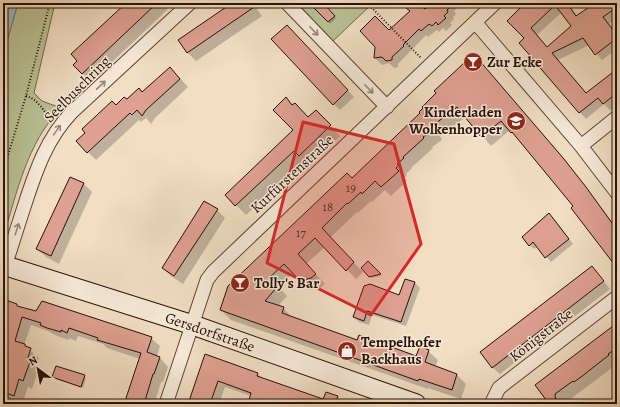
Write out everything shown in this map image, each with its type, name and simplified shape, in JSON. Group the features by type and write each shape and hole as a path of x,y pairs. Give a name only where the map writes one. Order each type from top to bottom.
{"street":[{"name":"Seelbuschring","path":"4,266 40,161 56,131 72,112 190,3"},
{"path":"287,3 387,107"},
{"name":"Kurfürstenstraße","path":"166,404 207,280 213,272 495,3"},
{"path":"475,22 581,146 617,193"},
{"path":"581,146 617,117"},
{"name":"Gersdorfstraße","path":"4,266 193,325 416,404"},
{"name":"Königstraße","path":"491,404 499,388 617,297"}],"path":[{"path":"3,172 26,96 50,3"},
{"path":"367,3 421,59"},
{"path":"26,96 32,97 46,113 51,122"}],"highlighted area":[{"path":"303,122 394,144 421,244 371,315 267,263"}],"green space":[{"path":"18,3 55,3 34,93 42,101 61,108 49,122 31,152 24,169 3,238 3,55"},
{"path":"297,3 373,3 333,41"}],"water":[{"path":"3,3 18,3 3,55"}],"building":[{"path":"126,3 157,3 82,74 73,65 77,61 71,54"},
{"path":"232,3 260,3 187,53 178,40"},
{"path":"309,3 323,3 335,16 328,22"},
{"path":"411,3 418,3 425,9 431,3 454,3 447,10 448,12 444,16 446,18 438,25 436,22 432,26 429,24 421,31 419,29 392,57 392,60 386,61 382,57 374,58 375,47 360,31 375,16 389,30 410,11 406,8"},
{"path":"525,3 567,3 576,16 595,3 617,3 617,7 603,17 617,35 617,38 595,55 583,38 552,53 586,93 617,69 617,93 603,104 598,98 579,113 535,62 534,63 532,60 533,59 519,43 524,38 507,21","holes":["555,5 571,26 547,47 531,28"]},
{"path":"287,25 348,90 333,105 271,39"},
{"path":"473,53 564,159 617,230 617,268 571,208 573,206 512,132 511,133 501,121 481,137 457,107 431,127 434,130 423,137 424,138 403,157 404,158 397,164 399,165 396,168 399,171 381,187 375,181 362,194 361,192 348,204 347,203 322,228 354,262 346,271 315,238 298,254 316,274 311,278 300,281 284,264 270,277 278,286 265,301 284,307 282,313 357,340 359,335 416,356 420,346 429,350 425,362 457,374 452,390 419,379 418,381 220,310 228,286 347,173 352,178 420,113 419,112 423,108 422,107 436,93 434,91"},
{"path":"170,67 180,79 146,110 142,116 137,110 132,115 130,113 87,153 76,141 85,133 82,129 112,101 116,105 124,97 127,99 139,88 142,92"},
{"path":"286,97 292,105 295,103 308,117 316,110 331,125 299,156 294,151 235,206 225,195 293,130 273,110"},
{"path":"70,177 84,183 51,256 36,249"},
{"path":"204,201 218,209 174,276 162,268"},
{"path":"549,213 569,239 545,258 533,242 529,246 522,237"},
{"path":"368,261 381,274 369,277 361,268"},
{"path":"592,266 604,281 492,368 480,352"},
{"path":"405,279 415,282 401,322 367,311 364,321 353,317 364,286 370,284 399,295"},
{"path":"3,299 17,304 17,306 36,311 42,301 152,337 147,352 160,357 144,404 124,404 141,353 97,340 98,338 69,328 67,333 61,330 61,332 47,328 40,325 41,323 22,317 15,341 25,344 25,346 31,348 27,361 30,362 23,381 19,379 14,396 3,392"},
{"path":"617,323 617,348 581,377 555,394 556,404 549,404 535,385"},
{"path":"205,354 258,373 257,376 323,399 326,392 338,396 335,404 259,404 249,400 251,393 218,381 210,404 188,404"},
{"path":"56,366 85,375 81,387 52,377"}],"place":[{"name":"Zur Ecke","path":"473,62"},
{"name":"Kinderladen Wolkenhopper","path":"516,121"},
{"name":"Tolly's Bar","path":"240,283"},
{"name":"Tempelhofer Backhaus","path":"347,351"}]}
